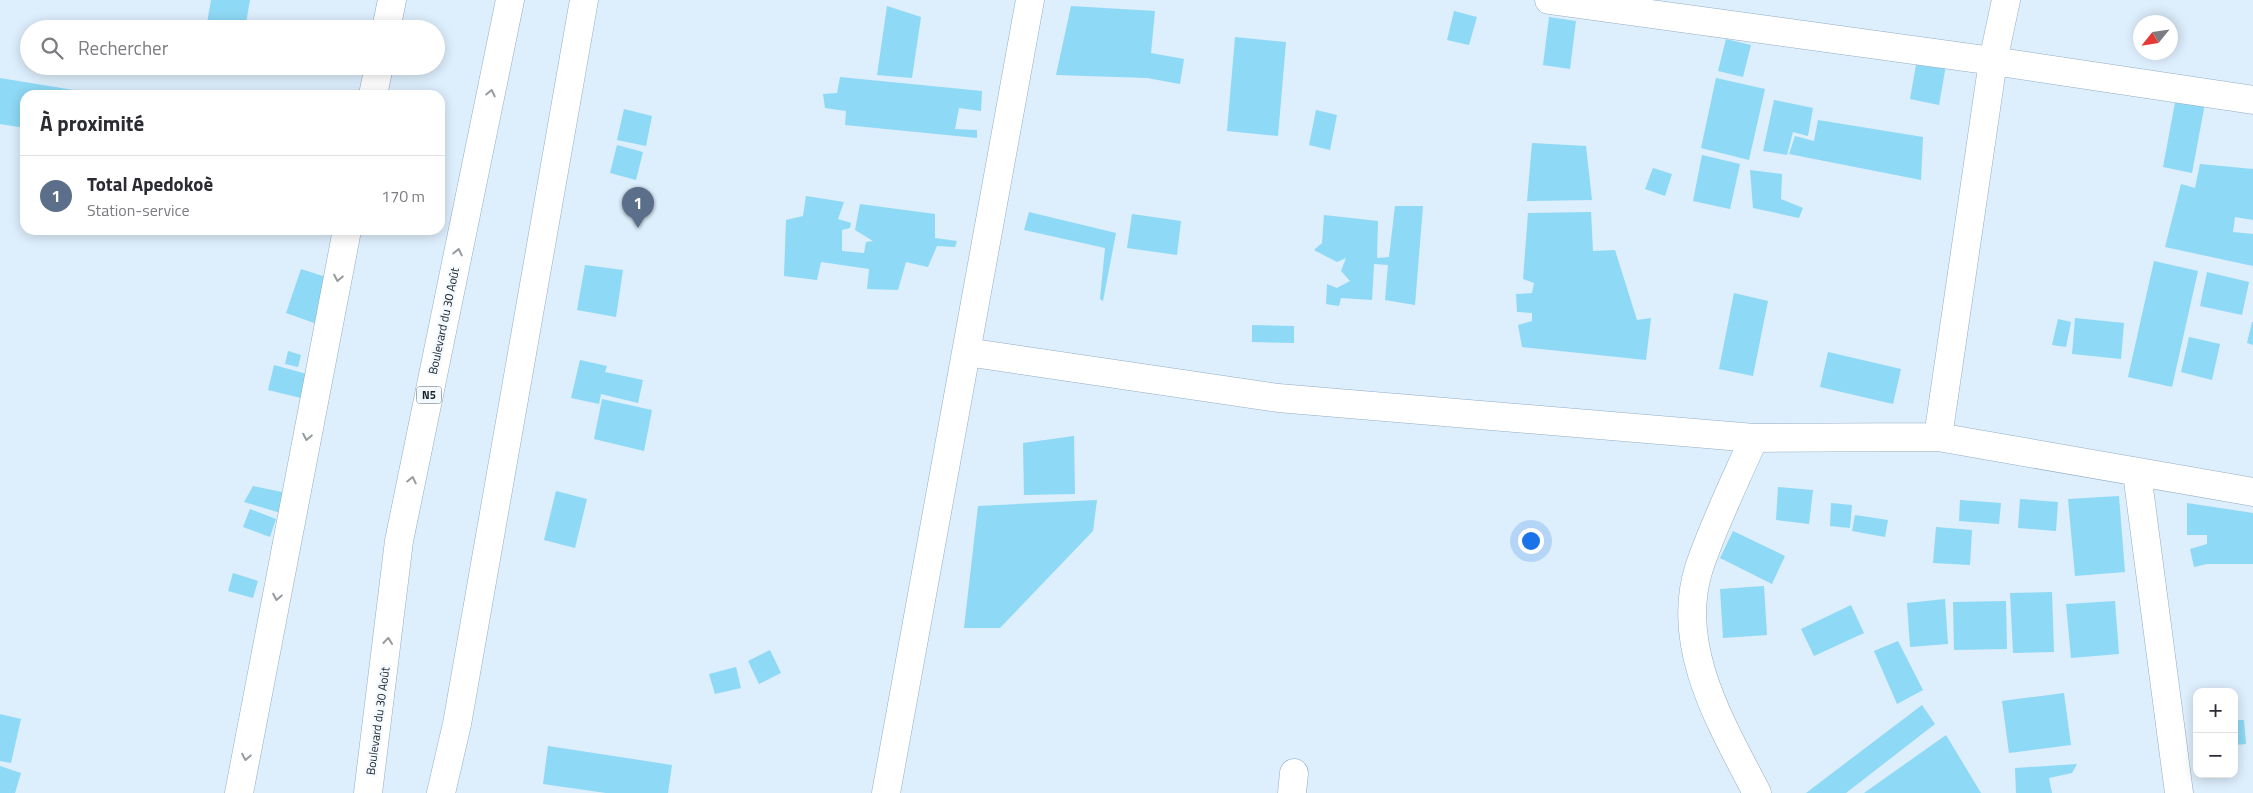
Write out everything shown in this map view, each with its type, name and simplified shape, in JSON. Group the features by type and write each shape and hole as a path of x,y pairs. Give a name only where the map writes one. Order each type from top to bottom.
{"main road":[{"path":"388,20 392,0"},
{"name":"Boulevard du 30 Août","path":"368,793 399,541 510,0"},
{"path":"442,793 457,724 584,0"},
{"path":"886,793 1030,0"},
{"path":"1549,0 1993,61 2253,100"},
{"path":"1938,438 1993,61 2006,0"},
{"path":"375,90 377,75"},
{"path":"239,793 347,235"},
{"path":"966,352 1278,398 1754,438 1938,438 2253,492"},
{"path":"1754,438 1699,568 1693,604 1694,640 1702,678 1757,793"},
{"path":"2137,473 2179,793"}],"building":[{"path":"211,0 250,0 247,20 208,20"},
{"path":"887,6 921,17 912,78 877,75"},
{"path":"1071,6 1155,11 1151,53 1184,59 1180,84 1147,78 1056,75"},
{"path":"1454,11 1477,17 1469,45 1447,40"},
{"path":"1549,17 1576,21 1570,69 1543,65"},
{"path":"1235,37 1286,42 1278,136 1227,131"},
{"path":"1726,39 1751,45 1743,77 1718,71"},
{"path":"1917,59 1946,65 1939,105 1910,99"},
{"path":"840,77 982,91 981,111 959,108 955,129 977,130 977,138 845,125 846,111 825,108 823,94 837,93"},
{"path":"0,78 74,90 20,90 20,127 0,124"},
{"path":"1716,78 1765,89 1749,160 1701,148"},
{"path":"2177,92 2206,98 2192,173 2163,167"},
{"path":"1774,100 1813,108 1808,136 1793,132 1787,155 1763,151"},
{"path":"624,109 652,116 646,146 617,140"},
{"path":"1316,110 1337,115 1330,150 1309,145"},
{"path":"1818,120 1923,137 1921,180 1789,154 1795,136 1814,141"},
{"path":"1532,143 1586,146 1592,200 1527,201"},
{"path":"617,145 643,152 636,180 610,173"},
{"path":"1702,155 1740,164 1730,209 1693,201"},
{"path":"2200,164 2253,169 2253,220 2235,217 2233,232 2253,234 2253,266 2165,247 2181,184 2195,188"},
{"path":"1653,168 1672,174 1665,196 1645,189"},
{"path":"1750,170 1782,174 1781,199 1803,208 1799,218 1753,208"},
{"path":"806,196 844,202 838,219 851,223 850,228 842,230 842,251 864,253 866,242 873,241 855,230 860,204 935,214 935,238 957,241 955,247 937,246 928,267 906,262 898,290 867,289 869,269 821,262 817,280 784,276 786,220 803,216"},
{"path":"1395,206 1423,206 1415,305 1385,300 1388,265 1374,264 1372,300 1341,298 1339,306 1326,304 1327,284 1337,288 1350,281 1341,271 1346,258 1337,262 1314,250 1322,243 1324,215 1378,221 1377,258 1389,257"},
{"path":"1029,212 1116,233 1103,301 1100,299 1105,248 1024,230"},
{"path":"1591,212 1593,251 1615,250 1637,320 1651,318 1646,360 1522,347 1518,325 1532,321 1532,313 1517,312 1516,294 1532,293 1534,283 1523,279 1528,213"},
{"path":"1132,214 1181,221 1177,255 1127,248"},
{"path":"2154,261 2198,271 2172,387 2128,377"},
{"path":"585,265 623,270 616,317 577,310"},
{"path":"301,269 335,280 320,325 286,313"},
{"path":"2207,272 2249,282 2242,315 2200,306"},
{"path":"1734,293 1768,301 1753,376 1719,369"},
{"path":"2075,318 2124,323 2121,359 2072,354"},
{"path":"2058,319 2071,322 2066,347 2052,345"},
{"path":"2253,322 2253,345 2247,343"},
{"path":"1252,325 1294,326 1294,343 1252,342"},
{"path":"2189,337 2220,344 2212,380 2181,372"},
{"path":"288,351 301,355 298,367 285,364"},
{"path":"1828,352 1901,369 1893,404 1820,387"},
{"path":"580,360 607,366 605,372 643,380 638,403 601,394 599,404 571,398"},
{"path":"274,365 307,374 301,398 268,390"},
{"path":"602,399 652,410 644,451 594,439"},
{"path":"1074,436 1075,494 1024,495 1023,443"},
{"path":"253,486 287,493 284,514 244,502"},
{"path":"1778,487 1813,490 1809,524 1776,520"},
{"path":"556,491 587,499 575,548 544,540"},
{"path":"2119,496 2125,572 2075,576 2068,499"},
{"path":"2020,499 2058,502 2056,531 2018,528"},
{"path":"1097,500 1093,531 1000,628 964,628 978,506"},
{"path":"1960,500 2001,503 1999,524 1959,521"},
{"path":"1831,503 1852,505 1850,528 1830,526"},
{"path":"2187,503 2253,513 2253,564 2207,564 2194,567 2190,549 2207,544 2207,535 2187,535"},
{"path":"250,509 276,519 270,537 243,527"},
{"path":"1855,515 1888,520 1885,537 1852,531"},
{"path":"1936,527 1972,530 1970,565 1933,563"},
{"path":"1733,531 1785,556 1772,584 1720,558"},
{"path":"233,573 258,581 253,598 228,591"},
{"path":"1764,586 1767,635 1723,638 1720,589"},
{"path":"2052,592 2054,652 2013,653 2010,593"},
{"path":"1945,599 1948,644 1910,647 1907,603"},
{"path":"2006,601 2007,649 1954,650 1953,602"},
{"path":"2115,601 2119,654 2071,658 2066,604"},
{"path":"1851,605 1864,633 1814,656 1801,629"},
{"path":"1898,641 1923,690 1897,704 1874,651"},
{"path":"770,650 781,673 759,684 748,661"},
{"path":"736,667 741,688 715,694 709,674"},
{"path":"2064,693 2071,745 2009,753 2002,701"},
{"path":"1922,705 1935,724 1846,793 1806,793"},
{"path":"0,714 21,719 11,763 0,761"},
{"path":"2238,720 2244,720 2246,744 2238,745"},
{"path":"1946,735 1981,793 1864,793"},
{"path":"548,746 672,765 668,793 606,793 543,784"},
{"path":"2077,764 2072,773 2049,778 2052,793 2016,793 2015,768"},
{"path":"0,766 21,773 15,793 0,793"}],"place":[{"name":"Total Apedokoè","path":"638,228"}]}
